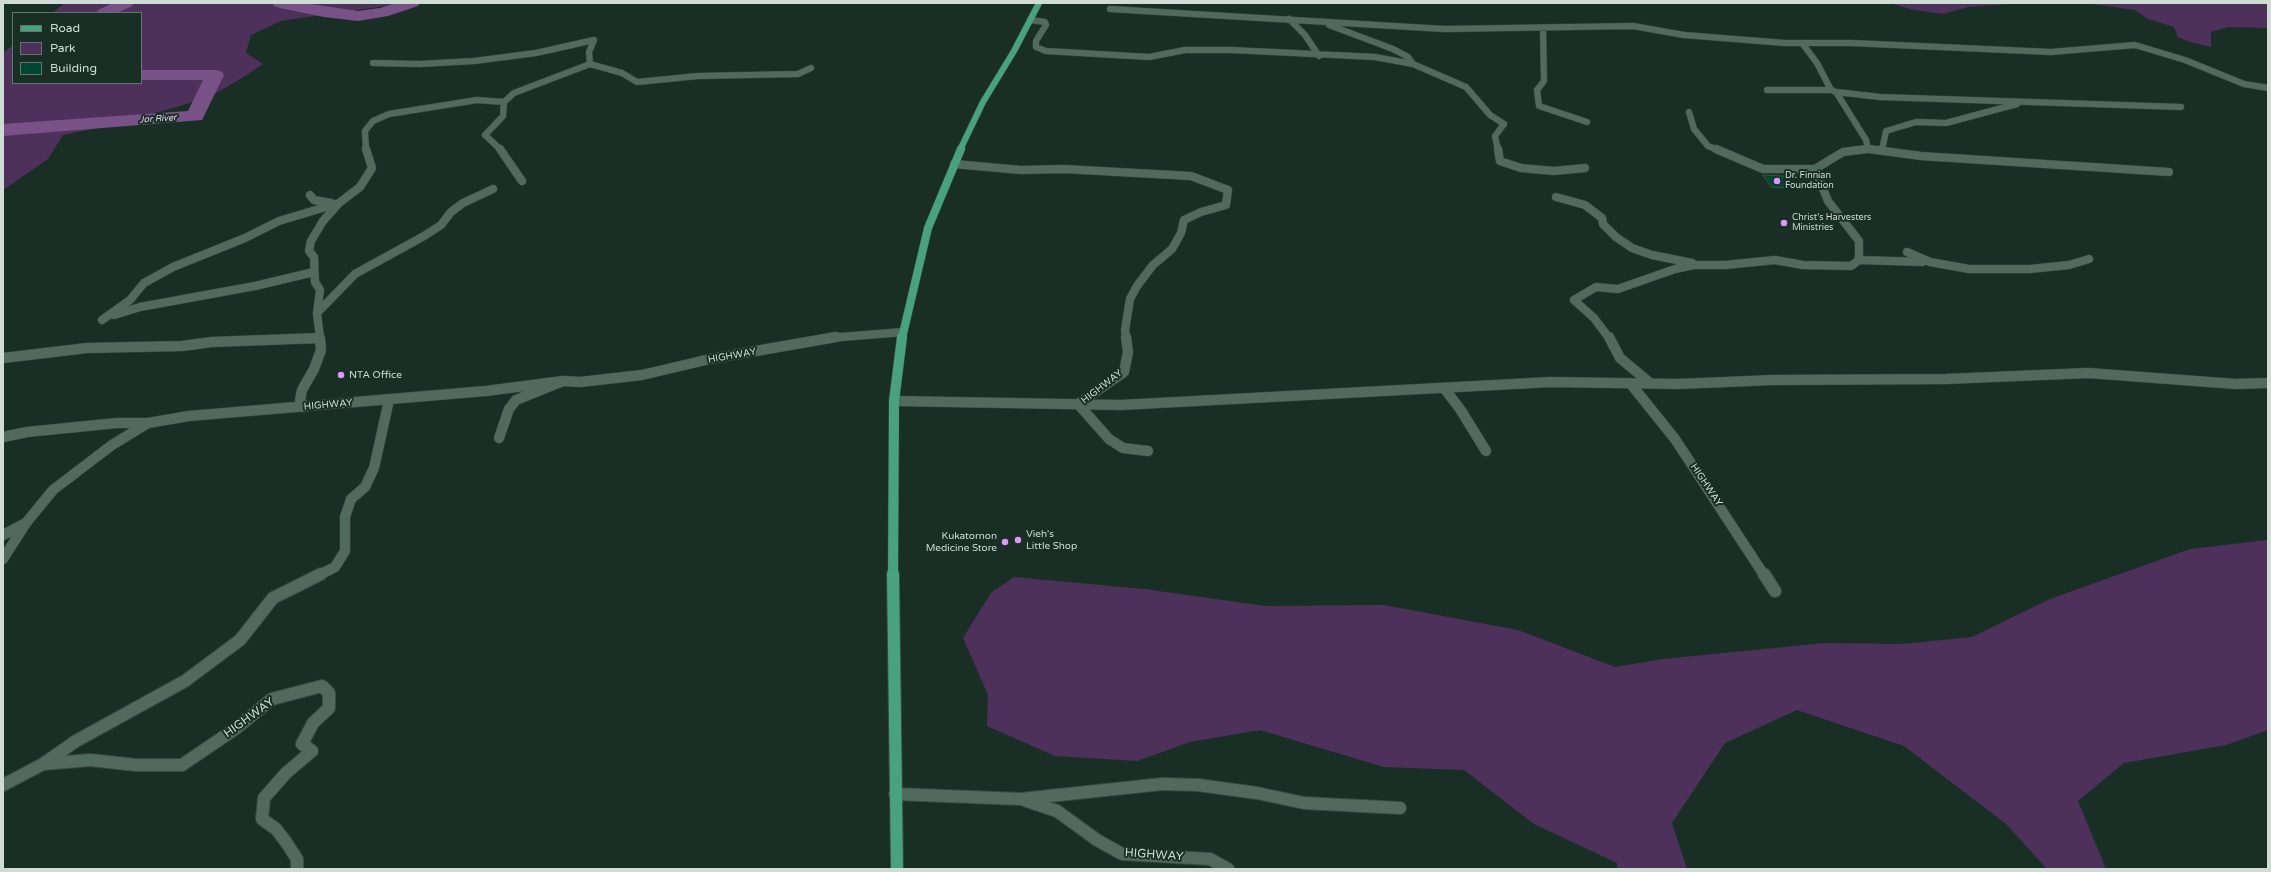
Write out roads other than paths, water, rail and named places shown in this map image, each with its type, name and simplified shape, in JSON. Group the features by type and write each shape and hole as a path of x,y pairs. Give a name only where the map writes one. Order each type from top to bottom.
{"main road":[{"path":"897,869 894,794 892,510 894,401 903,332 928,228 954,164 983,102 1039,3"}],"street":[{"path":"1110,9 1330,20 1385,26 1543,28 1633,26 1684,35 1802,43 1851,43 2051,52 2105,46 2135,45 2185,60 2244,84 2268,88"},
{"path":"1289,19 1305,35 1319,56"},
{"path":"1030,20 1045,22 1046,25 1036,41 1036,48 1046,51 1125,57 1149,57 1185,50 1200,50 1319,56 1375,57 1413,64 1466,87 1490,115 1504,124 1495,136 1500,161 1528,169 1554,171 1585,168"},
{"path":"1330,20 1329,25 1398,52 1408,57 1413,64"},
{"path":"1543,28 1544,81 1537,90 1538,106 1587,122"},
{"path":"373,63 420,64 474,61 536,53 594,40 589,52 590,64"},
{"path":"1802,43 1817,63 1866,140 1868,149"},
{"path":"522,181 500,149 490,142 485,135 503,116 502,110 504,102 514,93 590,64 622,73 637,82 698,76 798,74 811,68"},
{"path":"1767,90 1834,91 1880,97 2181,107"},
{"path":"304,407 300,400 302,390 314,369 321,350 317,313 320,290 314,282 314,257 309,251 311,241 323,221 339,203 360,187 372,168 366,149 365,131 373,121 389,114 477,100 504,102"},
{"path":"1882,152 1886,131 1916,122 1946,123 2022,102"},
{"path":"1689,112 1694,129 1708,146 1763,169 1815,169 1827,160 1844,152 1868,149 1921,156 1976,158 2169,172"},
{"name":"HIGHWAY","path":"954,164 1021,170 1071,170 1191,176 1228,190 1226,205 1200,212 1184,220 1181,233 1172,249 1153,265 1130,298 1125,330 1128,352 1124,372 1078,404 1109,439 1123,448 1148,451"},
{"path":"1815,169 1828,201 1860,241 1859,260"},
{"path":"317,313 355,274 424,236 441,225 451,212 463,203 493,189"},
{"path":"310,195 314,200 339,203"},
{"path":"1556,197 1585,205 1602,218 1604,224 1616,237 1632,248 1652,255 1700,265"},
{"path":"314,272 279,279 255,286 140,307 102,320 130,300 144,283 173,267 245,238 279,221 339,203"},
{"path":"1907,252 1930,262"},
{"path":"1650,383 1620,358 1609,338 1594,318 1574,300 1596,287 1618,289 1675,269 1700,265 1725,265 1774,260 1803,265 1851,266 1859,260 1930,262 1969,269 2030,269 2069,264 2089,259"},
{"name":"HIGHWAY","path":"3,437 27,432 117,423 148,423 189,416 389,400 563,381 580,382 642,376 710,359 808,341 855,335 903,332"},
{"path":"3,358 87,348 320,338"},
{"path":"894,401 1121,405 1551,382 1630,384 1946,378 2088,373 2236,384 2268,383"},
{"name":"HIGHWAY","path":"499,438 509,409 516,400 563,381"},
{"name":"HIGHWAY","path":"1630,384 1675,439 1775,591"},
{"path":"1444,388 1460,409 1486,451"},
{"name":"HIGHWAY","path":"3,785 43,764 76,741 185,681 240,640 272,598 336,567 345,551 345,517 351,499 365,487 374,468 389,400"},
{"name":"HIGHWAY","path":"3,559 26,523 53,490 112,445 148,423"},
{"name":"HIGHWAY","path":"3,535 26,523"},
{"name":"HIGHWAY","path":"43,764 90,760 136,765 182,765 235,729 272,699 322,686 329,693 329,708 313,723 302,744 312,751 286,773 264,798 262,820 276,829 286,842 297,859 297,869"},
{"name":"HIGHWAY","path":"894,794 1021,798 1162,784 1198,785 1257,793 1304,803 1400,808"},
{"name":"HIGHWAY","path":"1021,798 1057,811 1097,840 1122,854 1210,859 1228,869"}],"waterway":[{"name":"Jor River","path":"106,12 126,3"},
{"name":"Jor River","path":"280,3 324,12 358,16 382,13 412,3"},
{"name":"Jor River","path":"3,130 195,116 215,75 142,75"}],"place":[{"name":"Dr. Finnian Foundation","path":"1777,181"},
{"name":"Christ's Harvesters Ministries","path":"1784,223"},
{"name":"NTA Office","path":"341,375"},
{"name":"Vieh's Little Shop","path":"1018,540"},
{"name":"Kukatornon Medicine Store","path":"1005,542"}]}
